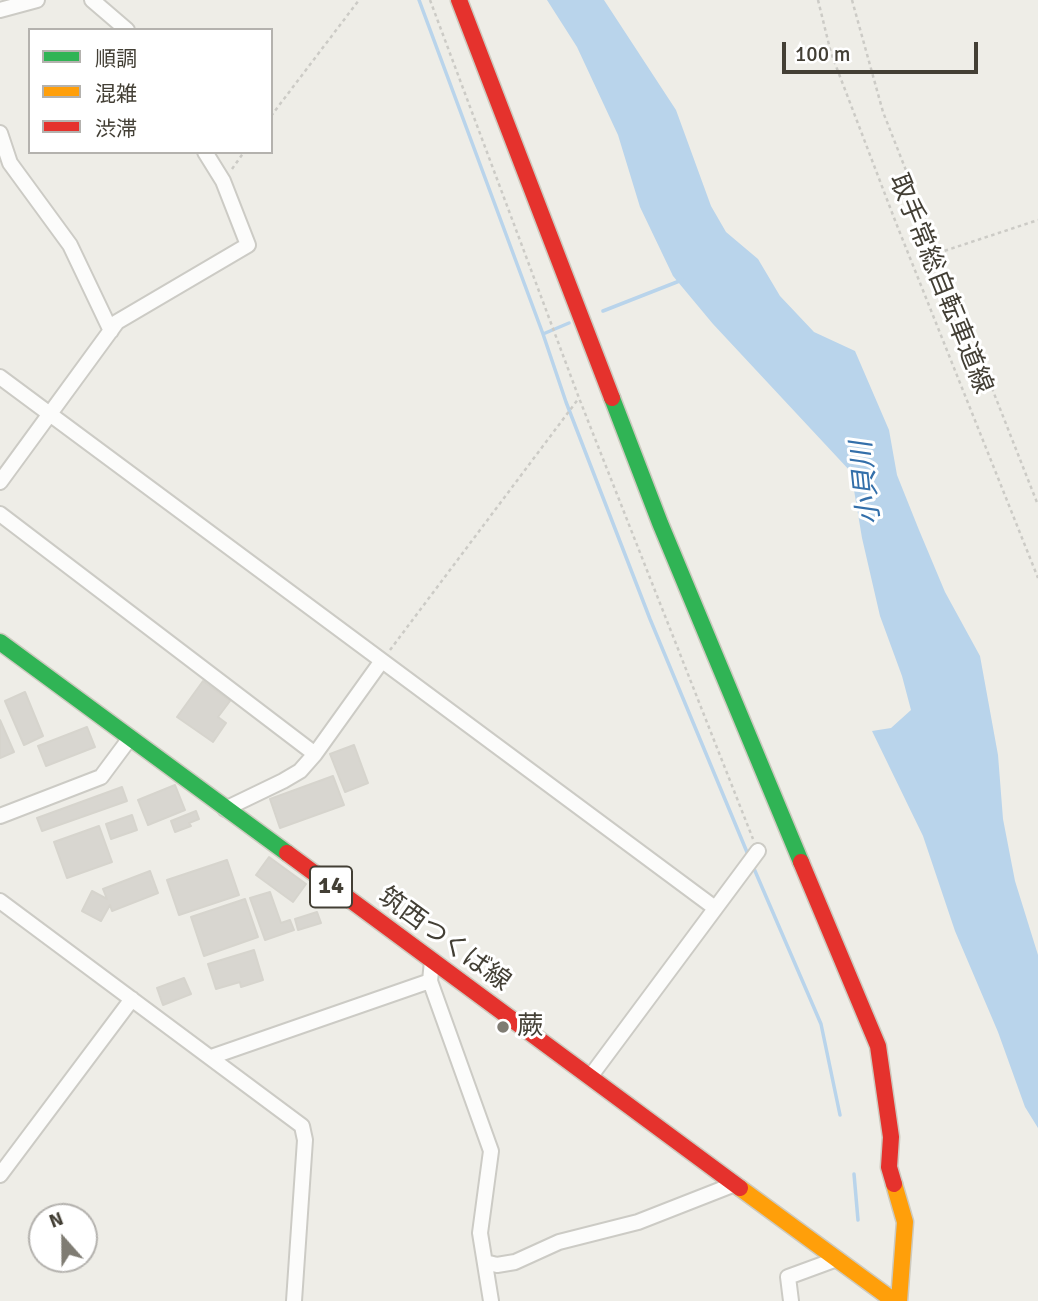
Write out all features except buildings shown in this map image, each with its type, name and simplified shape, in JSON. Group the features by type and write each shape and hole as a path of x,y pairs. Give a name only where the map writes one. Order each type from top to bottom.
{"street":[{"path":"0,10 37,0"},
{"path":"92,0 125,28"},
{"path":"459,0 660,523 878,1046 891,1137 889,1167 905,1222 899,1301"},
{"path":"0,133 10,163 70,244 111,331"},
{"path":"0,482 117,322 248,245 223,181 206,154"},
{"path":"0,377 715,908"},
{"path":"0,514 315,754"},
{"name":"筑西つくば線","path":"0,642 894,1301"},
{"path":"225,809 300,771 382,662"},
{"path":"0,816 101,777 130,738"},
{"path":"590,1077 753,857"},
{"path":"0,901 302,1126 305,1140 294,1301"},
{"path":"432,961 430,981 491,1151 480,1233 491,1301"},
{"path":"211,1057 430,981"},
{"path":"0,1175 132,999"},
{"path":"485,1262 498,1265 515,1262 559,1242 638,1222 736,1184"},
{"path":"791,1301 788,1277 837,1259"}],"path":[{"path":"273,113 359,0"},
{"path":"429,0 753,857"},
{"name":"取手常総自転車道線","path":"818,0 831,53 1038,578"},
{"path":"852,0 883,113 1038,505"},
{"path":"223,181 243,154"},
{"path":"938,254 1038,220"},
{"path":"382,662 579,398"}],"water":[{"name":"小貝川","path":"547,0 604,0 676,110 711,206 726,232 758,259 780,296 814,332 855,351 889,430 897,475 919,530 945,592 980,656 998,755 1003,819 1015,881 1038,955 1038,1128 1025,1107 998,1032 955,931 923,836 872,731 891,728 911,710 902,676 880,616 862,538 851,472 713,324 673,276 640,207 618,135 577,47"}],"waterway":[{"path":"419,0 566,402 650,619 749,857"},
{"path":"603,311 682,280"},
{"path":"543,334 569,323"},
{"path":"752,864 821,1024 840,1115"},
{"path":"854,1174 858,1220"}],"traffic: fast":[{"path":"612,398 660,523 801,862"},
{"path":"0,642 287,853"}],"traffic: slow":[{"path":"894,1184 905,1222 899,1301"},
{"path":"740,1188 894,1301"}],"traffic: jam":[{"path":"459,0 612,398"},
{"path":"287,853 740,1188"},
{"path":"801,862 878,1046 891,1137 889,1167 894,1184"}],"place":[{"name":"蕨","path":"503,1027"}]}
